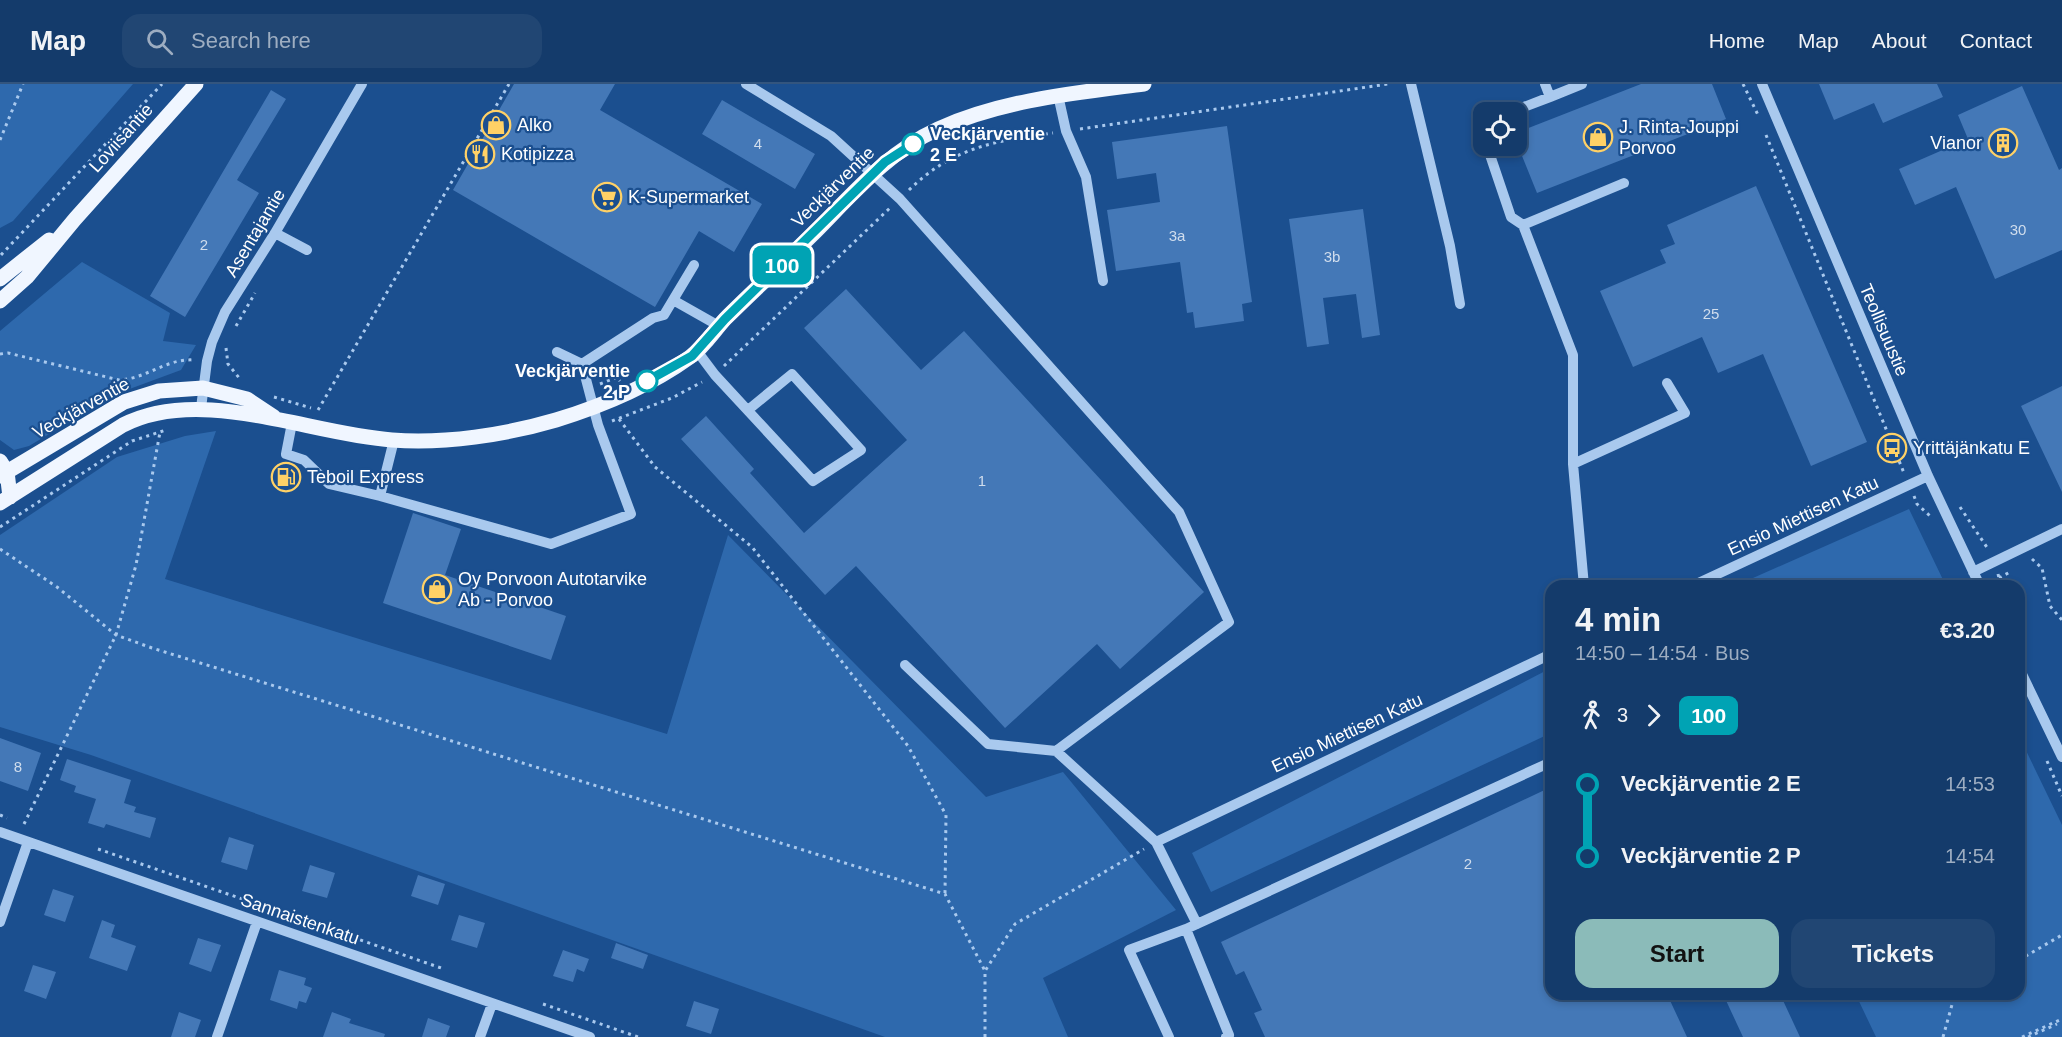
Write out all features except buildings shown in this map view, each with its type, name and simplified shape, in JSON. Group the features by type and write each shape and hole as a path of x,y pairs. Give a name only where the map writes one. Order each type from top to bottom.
{"main road":[{"name":"Loviisantie","path":"0,301 27,277 75,219 196,84"},
{"name":"Veckjärventie","path":"3,497 140,416 170,409 201,408 277,419 347,435 394,440 453,438 503,432 554,420 594,406 626,392 697,351 719,326 885,162 937,129 988,112 1058,95 1144,84"},
{"name":"Loviisantie","path":"0,279 75,219"},
{"name":"Veckjärventie","path":"2,470 124,402 159,390 203,388 247,399 277,419"},
{"path":"2,470 3,497"}],"street":[{"name":"Asentajantie","path":"201,408 207,361 212,342 225,312 275,233 362,84"},
{"path":"746,84 831,136 874,173 900,199 1179,512 1230,622 1056,751"},
{"path":"1411,84 1450,246 1460,304"},
{"path":"1545,84 1550,97"},
{"path":"1527,106 1582,84"},
{"name":"Teollisuustie","path":"1762,84 1928,476 1977,580"},
{"path":"1058,95 1066,131 1086,177 1103,281"},
{"path":"1490,156 1511,217 1523,225 1573,355 1573,464 1583,580"},
{"path":"1523,225 1624,183"},
{"path":"275,233 307,250"},
{"path":"582,364 652,318 664,315 694,265"},
{"path":"673,300 719,326"},
{"path":"697,351 748,410 813,481 861,450 792,374 748,410"},
{"path":"292,423 286,454 304,460 329,484 551,544 631,514 598,425 582,364 557,352"},
{"path":"1573,464 1684,413 1667,383"},
{"path":"380,496 394,440"},
{"name":"Ensio Miettisen Katu","path":"1705,580 1928,476"},
{"path":"1973,572 2062,529"},
{"name":"Ensio Miettisen Katu","path":"1156,842 1545,657"},
{"path":"904,665 988,744 1056,751 1156,842 1197,924"},
{"path":"2025,680 2062,757"},
{"path":"1169,1037 1129,950 1186,929 1545,765"},
{"name":"Sannaistenkatu","path":"0,832 590,1037"},
{"path":"0,922 28,842"},
{"path":"217,1037 257,922"},
{"path":"1186,929 1230,1035 1227,1037"},
{"path":"480,1037 492,1004"}],"path":[{"path":"0,140 23,84"},
{"path":"0,257 162,84"},
{"path":"318,410 509,84"},
{"path":"1743,84 1760,118"},
{"path":"1764,129 1917,504 1936,521"},
{"path":"0,354 8,353 119,380 138,377 177,361 228,364"},
{"path":"590,388 617,377 635,412"},
{"path":"267,394 328,414"},
{"path":"619,418 655,467 752,547 908,746 946,815 945,894 985,971 985,1037"},
{"path":"24,824 116,635 136,565 160,432"},
{"path":"1955,498 1996,561 2000,580"},
{"path":"0,549 57,587 116,635 945,894"},
{"path":"2032,559 2042,568 2050,606 2062,620"},
{"path":"0,815 34,827"},
{"path":"985,971 1015,924 1156,842"},
{"path":"92,847 453,973"},
{"path":"2025,957 2062,935"},
{"path":"1943,1037 1953,1000"},
{"path":"540,1003 638,1037"},
{"path":"2022,1037 2062,1020"},
{"path":"2028,1037 2062,1020"}],"shaded area":[{"path":"0,84 133,84 13,221 0,228"},
{"path":"82,262 170,313 163,341 196,345 181,370 116,394 29,446 14,450 0,440 0,331"},
{"path":"216,431 165,579 667,734 728,535 986,797 1063,772 1176,910 1043,978 1068,1037 885,1037 91,755 0,727 0,535 117,457 185,436"},
{"path":"1909,509 1943,580 1749,580"},
{"path":"1545,671 1545,736 1211,892 1192,853"},
{"path":"2025,748 2062,825 2062,1037 1876,1037 1858,1000 2025,1000"}],"bus line":[{"name":"100","path":"647,381 692,356 725,319 885,162 913,144"}],"place":[{"name":"Alko","path":"496,125"},
{"name":"J. Rinta-Jouppi Porvoo","path":"1598,137"},
{"name":"Vianor","path":"2003,143"},
{"name":"Veckjärventie 2 E","path":"913,144"},
{"name":"Kotipizza","path":"480,154"},
{"name":"K-Supermarket","path":"607,197"},
{"name":"Veckjärventie 2 P","path":"647,381"},
{"name":"Yrittäjänkatu E","path":"1892,448"},
{"name":"Teboil Express","path":"286,477"},
{"name":"Oy Porvoon Autotarvike Ab - Porvoo","path":"437,589"}]}
